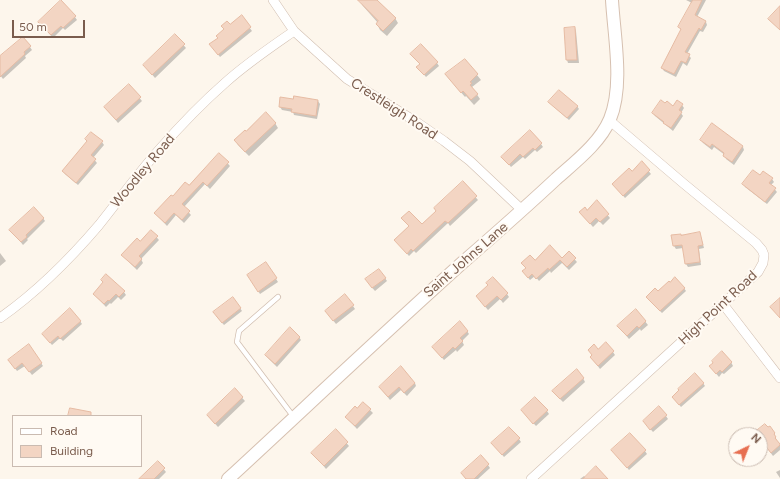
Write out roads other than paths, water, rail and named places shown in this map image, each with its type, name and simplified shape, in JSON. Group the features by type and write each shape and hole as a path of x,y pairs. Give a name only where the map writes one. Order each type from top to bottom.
{"street":[{"name":"Crestleigh Road","path":"272,0 294,31 347,79 418,123 470,161 522,210"},
{"name":"Saint Johns Lane","path":"228,479 403,315 522,210 599,137 609,120 613,108 617,82 612,0"},
{"name":"Woodley Road","path":"0,318 41,285 70,258 158,150 196,111 227,82 256,58 294,31"},
{"name":"High Point Road","path":"531,479 758,272 763,263 764,256 762,250 756,243 609,120"},
{"path":"723,304 780,378"}],"lane":[{"path":"278,297 239,332 237,342 294,418"}]}
